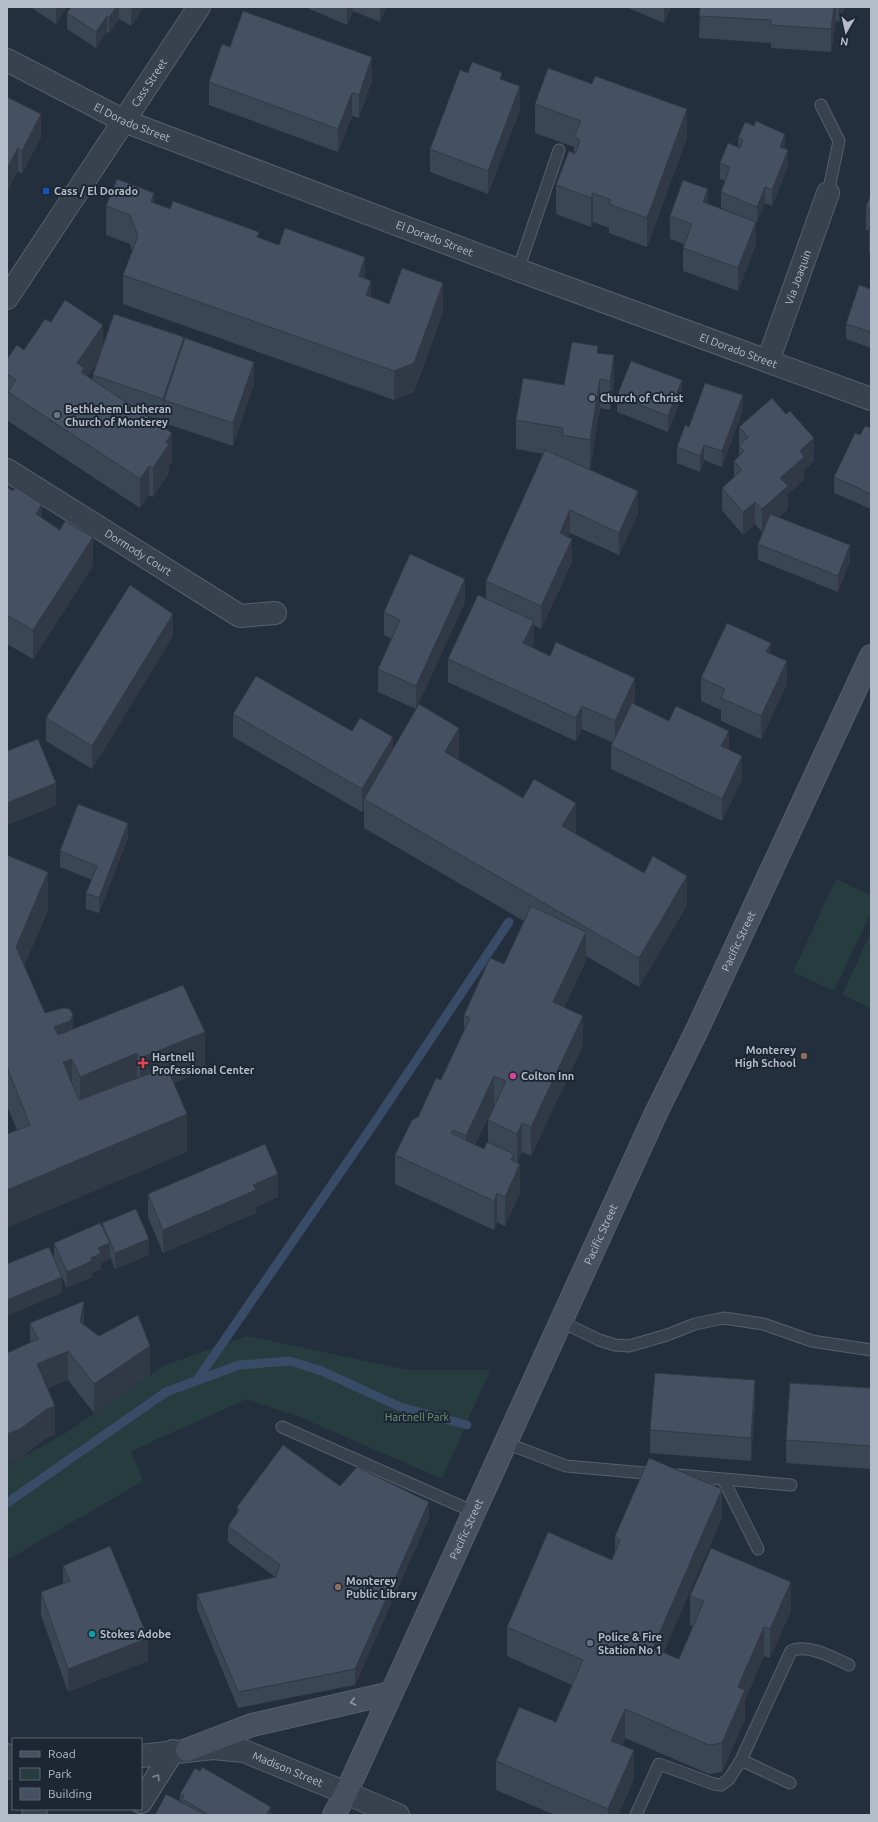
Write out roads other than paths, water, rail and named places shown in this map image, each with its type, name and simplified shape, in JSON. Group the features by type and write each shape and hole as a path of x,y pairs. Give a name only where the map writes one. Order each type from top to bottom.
{"main road":[{"name":"Pacific Street","path":"334,1815 346,1793 656,1113 866,680 871,656"},
{"path":"180,1751 252,1725 391,1693"}],"street":[{"name":"Cass Street","path":"7,298 15,269 124,121 199,7"},
{"name":"El Dorado Street","path":"7,60 124,121 518,270 871,399"},
{"name":"Via Joaquin","path":"768,361 828,193"},
{"name":"Dormody Court","path":"7,470 240,616 275,612"},
{"name":"Madison Street","path":"142,1756 212,1748 244,1751 398,1815"},
{"path":"142,1801 180,1751"},
{"path":"7,1755 12,1766"}],"lane":[{"path":"821,105 839,141 828,193"},
{"path":"518,270 559,150"},
{"path":"562,1322 600,1340 615,1345 629,1346 667,1335 695,1324 724,1318 763,1324 812,1341 871,1350"},
{"path":"282,1427 474,1512"},
{"path":"506,1442 566,1466 792,1485"},
{"path":"723,1479 758,1549"},
{"path":"636,1815 659,1764 714,1784 721,1785 729,1779 741,1760 791,1651 798,1647 828,1655 850,1665"},
{"path":"741,1760 790,1783"}],"waterway":[{"path":"197,1380 373,1125 509,922"},
{"path":"7,1503 166,1392 239,1365 290,1361 322,1371 400,1407 467,1425"}],"place":[{"name":"Cass / El Dorado","path":"46,191"},
{"name":"Church of Christ","path":"592,398"},
{"name":"Bethlehem Lutheran Church of Monterey","path":"57,415"},
{"name":"Monterey High School","path":"804,1056"},
{"name":"Hartnell Professional Center","path":"143,1063"},
{"name":"Colton Inn","path":"513,1076"},
{"name":"Monterey Public Library","path":"338,1587"},
{"name":"Stokes Adobe","path":"92,1634"},
{"name":"Police & Fire Station No 1","path":"590,1643"}],"park label":[{"name":"Hartnell Park","path":"417,1417"}]}
